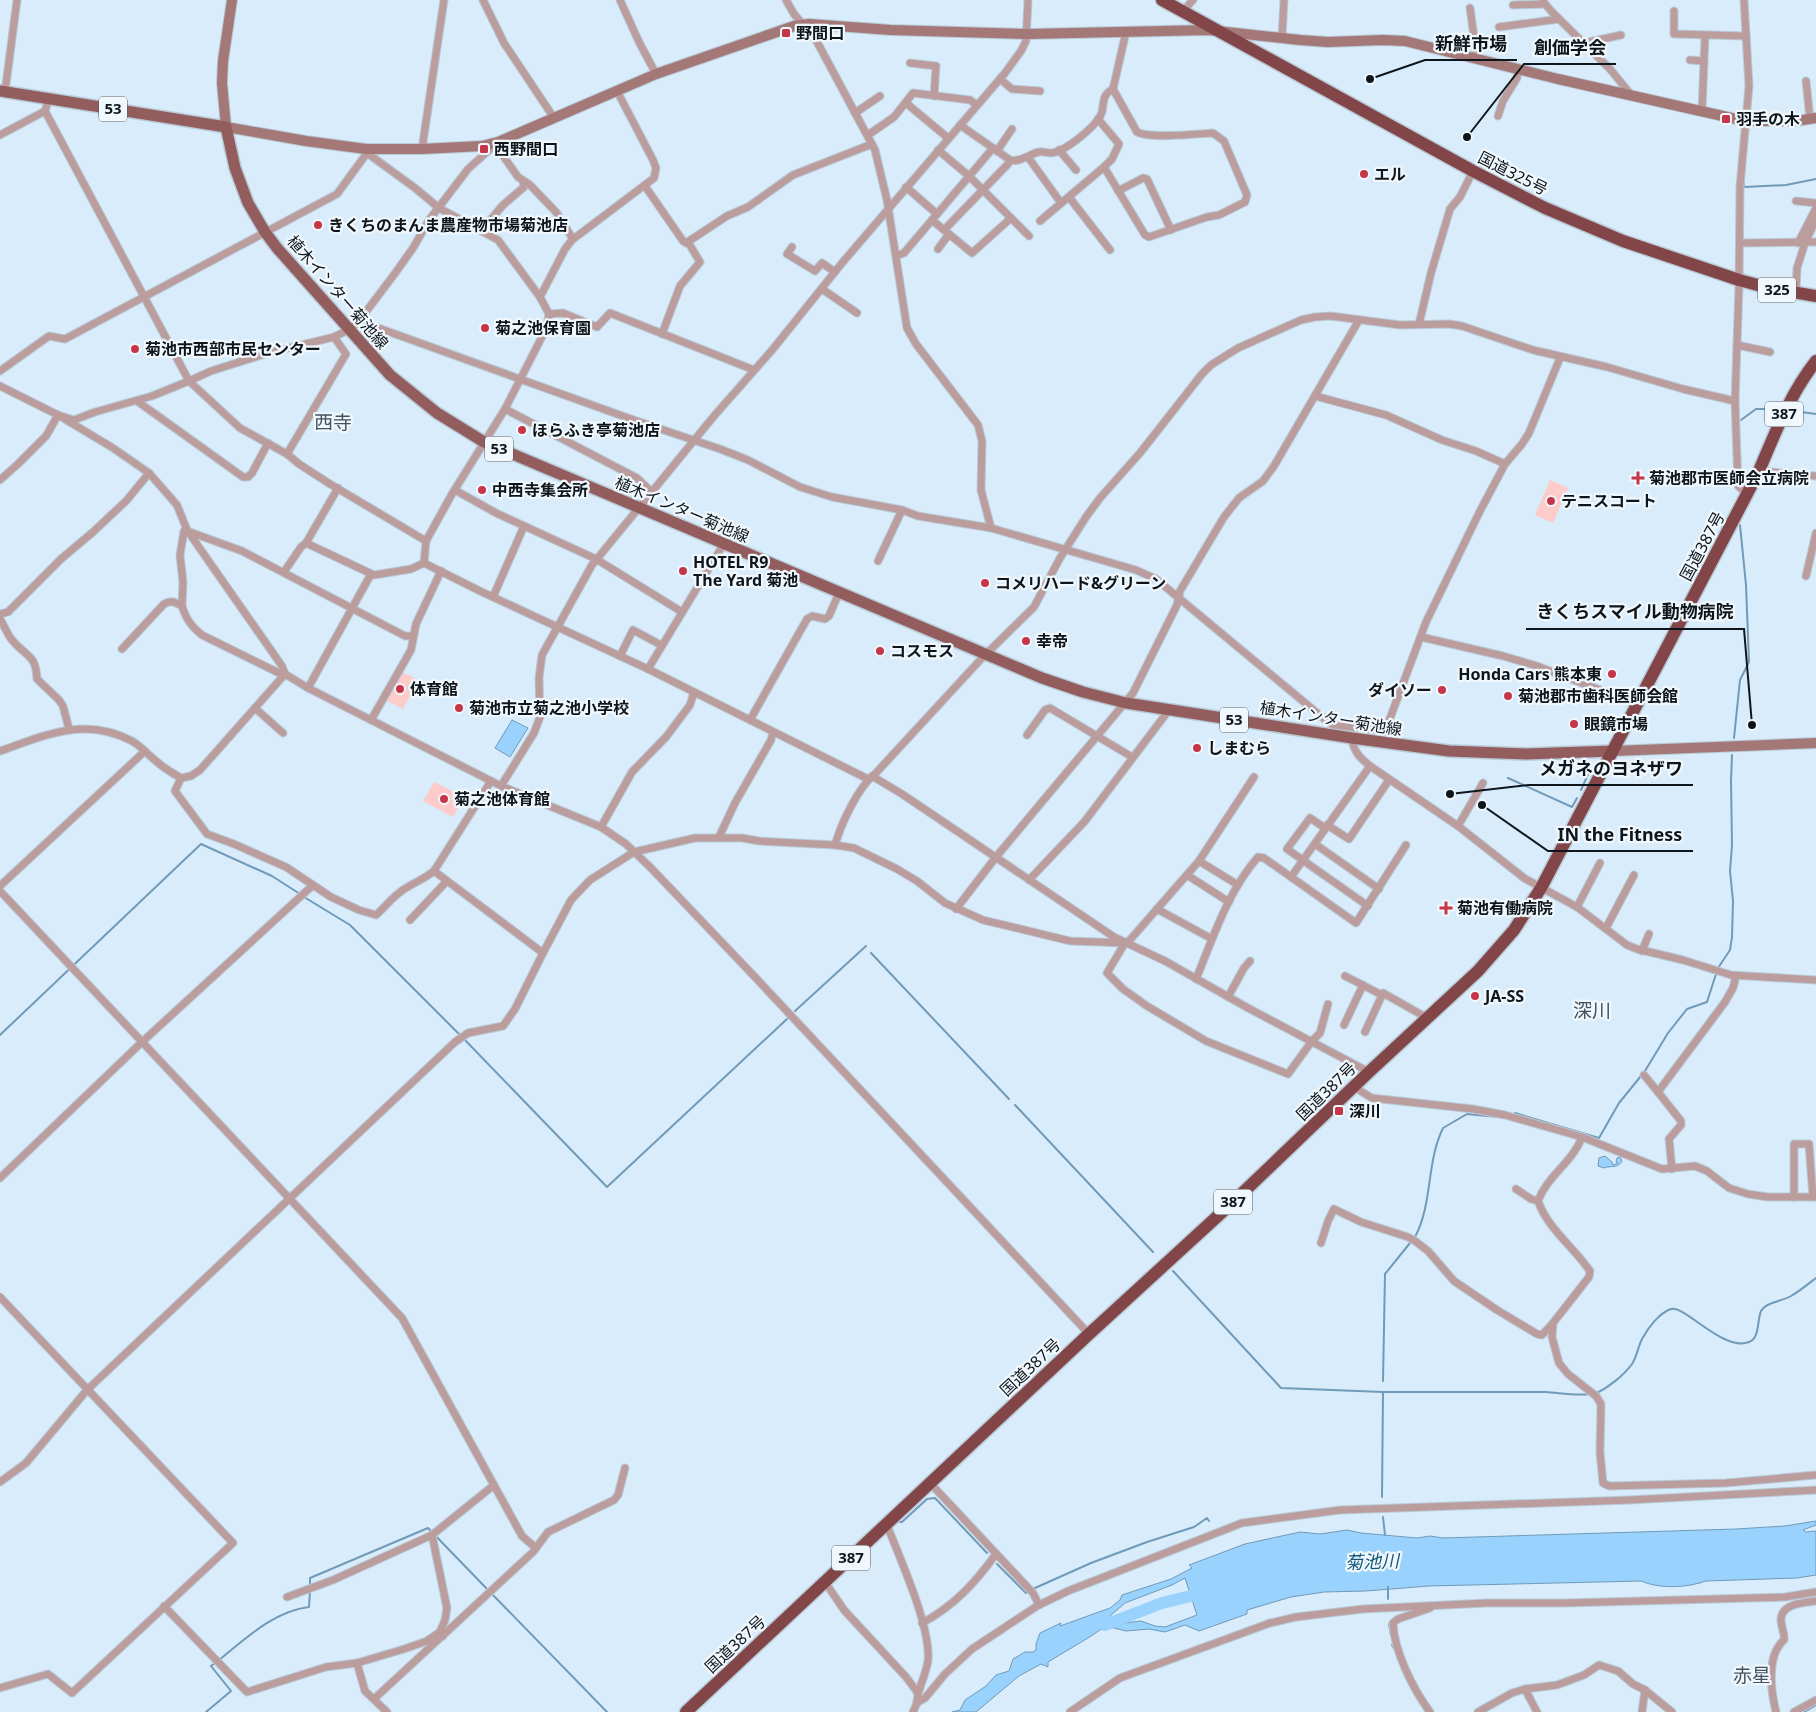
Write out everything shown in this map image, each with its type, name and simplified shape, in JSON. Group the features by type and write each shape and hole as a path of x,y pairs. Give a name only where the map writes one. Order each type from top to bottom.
{"highway":[{"name":"国道325号","path":"1162,0 1545,208 1598,231 1739,280 1816,296"},
{"name":"国道387号","path":"686,1712 1239,1196 1496,952 1514,930 1541,888 1759,471 1786,409 1816,361"}],"main road":[{"name":"53","path":"2,91 226,126"},
{"name":"植木インター菊池線","path":"226,126 235,168 248,203 265,232 378,362 421,402 484,442 723,545 1063,686 1126,703 1417,748 1526,754 1613,751"}],"street":[{"path":"2,91 17,0"},
{"path":"232,0 223,61 222,83 226,126 366,151 496,144 656,74 802,24 891,30 1028,34 1220,31 1328,42 1405,41 1632,96 1745,121 1813,119 1806,82"},
{"path":"422,149 444,0"},
{"path":"483,0 504,43 554,118"},
{"path":"620,0 656,74"},
{"path":"786,0 802,24 816,40 875,150 888,208 907,328 910,336 972,418 980,433 982,441 981,490 991,528"},
{"path":"501,786 534,733 540,717 539,678 542,655 596,560 888,208 1022,51 1028,34 1028,0"},
{"path":"1183,11 1193,0"},
{"path":"1282,38 1284,0"},
{"path":"1744,0 1749,86 1740,186 1735,402 1738,486 1747,494"},
{"path":"1513,5 1544,2 1610,69 1632,96"},
{"path":"1470,8 1476,51 1474,58"},
{"path":"1674,10 1674,34 1746,36"},
{"path":"1500,27 1559,19"},
{"path":"960,125 1015,162 1040,152 1052,153 1059,150 1075,141 1098,120 1102,111 1102,103 1113,88 1126,32"},
{"path":"1587,46 1589,42 1621,35"},
{"path":"1702,111 1705,36"},
{"path":"1690,60 1704,61"},
{"path":"910,63 936,66 934,96"},
{"path":"1498,116 1503,100 1517,78 1518,69"},
{"path":"1000,79 1012,88 1040,91"},
{"path":"1104,167 1145,235 1149,236 1219,215 1245,202 1247,195 1224,141 1219,135 1213,133 1142,135 1137,132 1113,88"},
{"path":"540,298 564,249 573,239 654,178 656,168 653,160 617,91"},
{"path":"868,135 894,117 913,94 970,100 977,105"},
{"path":"856,113 880,96"},
{"path":"0,135 45,111 49,98"},
{"path":"906,103 948,138"},
{"path":"45,111 189,382 240,428 287,454 299,464 426,541"},
{"path":"1040,221 1112,159 1119,144 1098,120"},
{"path":"896,256 904,253 969,176 1012,130"},
{"path":"496,144 511,168 556,212 573,239"},
{"path":"58,415 74,420 94,412 137,401 189,382 211,371 268,353 334,337 350,329 359,321 413,248 429,220 468,169 496,144"},
{"path":"645,186 686,243 727,216 748,207 793,175 872,144"},
{"path":"938,150 984,190 1029,236"},
{"path":"1059,150 1076,170"},
{"path":"366,151 439,208 498,240 540,298 549,314 547,327 506,409 484,442 426,541 424,563"},
{"path":"0,371 49,336 65,339 337,194 366,151"},
{"path":"1028,157 1061,203"},
{"path":"938,249 946,232 1010,160"},
{"path":"1419,324 1450,209 1460,197 1474,171"},
{"path":"1118,191 1143,178 1148,179 1171,230"},
{"path":"482,230 503,205 524,187 523,181"},
{"path":"906,187 938,214"},
{"path":"1069,196 1110,250"},
{"path":"1796,202 1816,204"},
{"path":"1796,293 1797,268 1802,243 1816,208"},
{"path":"932,220 972,253 1011,218"},
{"path":"1802,243 1816,219"},
{"path":"662,334 680,286 700,262 688,242"},
{"path":"1740,243 1816,242"},
{"path":"792,246 787,254 815,271 822,263 835,272"},
{"path":"822,289 857,313"},
{"path":"549,314 563,313 597,327 610,313 754,370"},
{"path":"835,845 855,800 870,778 1034,607 1066,550 1100,498 1140,454 1211,365 1238,348 1302,320 1315,317 1331,316 1400,325 1449,324 1462,326 1560,358 1607,367 1735,402"},
{"path":"956,909 996,857 1126,703 1142,677 1177,605 1180,591 1224,517 1239,498 1263,481 1274,466 1359,320"},
{"path":"359,321 748,460 800,488 832,497 902,510 918,516 991,528 1136,570 1156,579 1328,722 1333,725 1375,730 1385,728 1426,622 1505,464 1529,433 1560,358"},
{"path":"287,454 346,354 334,337"},
{"path":"1737,345 1770,352"},
{"path":"0,386 58,415 114,448 149,473 177,505 187,530 282,666 285,674"},
{"path":"1315,396 1386,415 1442,440 1476,451 1505,464"},
{"path":"137,401 243,477 248,477 252,473 268,443"},
{"path":"506,409 637,478 652,492"},
{"path":"0,480 46,436 58,415"},
{"path":"1759,471 1816,476"},
{"path":"0,614 8,612 61,559 107,519 127,500 149,473"},
{"path":"284,572 301,547 306,543 338,488"},
{"path":"455,490 496,513 596,560 682,612"},
{"path":"878,561 902,510"},
{"path":"493,597 524,526"},
{"path":"187,530 242,551 405,636 413,636"},
{"path":"187,530 184,531 180,555 183,582 182,606 189,623 202,635 279,673 285,674 308,688 501,786 601,827 626,844 754,976 1089,1334"},
{"path":"1806,576 1816,533"},
{"path":"306,543 371,574 396,573 424,563 648,669 870,778 996,857 1125,943 1165,961 1196,980 1369,1072"},
{"path":"648,669 723,545"},
{"path":"372,720 411,650 416,624 441,571"},
{"path":"308,688 371,574"},
{"path":"750,720 809,617 825,619 829,616 839,593"},
{"path":"122,649 164,604 169,601 182,606"},
{"path":"0,618 11,639 32,659 36,666 37,679 63,706 69,729"},
{"path":"620,656 633,630 661,645"},
{"path":"1421,637 1537,666 1637,704"},
{"path":"0,751 69,729 94,728 113,733 134,742 170,772 181,778 191,776 200,770 285,674"},
{"path":"601,827 632,772 666,737 690,705 694,692"},
{"path":"255,708 283,733"},
{"path":"1027,735 1045,710 1050,708 1132,757"},
{"path":"1029,880 1085,821 1169,710"},
{"path":"1333,725 1338,736"},
{"path":"719,837 735,803 771,740 773,732"},
{"path":"1352,738 1353,748 1358,756 1370,766 1458,826 1524,878 1577,907 1627,945 1642,951 1677,958 1736,976 1816,980"},
{"path":"1613,751 1816,744"},
{"path":"0,886 145,751"},
{"path":"1292,877 1370,766"},
{"path":"1254,777 1199,861 1129,941 1125,943 1107,973 1123,989 1146,1006 1206,1041 1288,1074 1320,1033 1324,1025 1328,1004"},
{"path":"181,778 175,791 207,834 286,868 331,897 359,910 376,915 406,888 434,871 491,781"},
{"path":"1368,906 1287,849 1310,818 1349,840 1390,780"},
{"path":"1458,826 1483,783"},
{"path":"0,1482 26,1463 87,1390 455,1042 468,1033 503,1026 515,1009 542,953 571,900 590,880 634,852 695,838 719,837 742,838 759,842 835,845 854,848 917,881 945,903 984,920 1070,941 1125,943"},
{"path":"1314,844 1379,888"},
{"path":"1196,980 1228,902 1249,867 1258,857 1264,858 1356,923 1406,844"},
{"path":"1199,861 1238,885"},
{"path":"1577,907 1600,863"},
{"path":"434,871 542,953"},
{"path":"1187,875 1228,902"},
{"path":"1606,928 1634,875"},
{"path":"410,920 448,881"},
{"path":"0,1178 142,1042 312,886"},
{"path":"0,891 402,1318 522,1536 536,1548"},
{"path":"1157,909 1212,939"},
{"path":"1642,951 1649,934"},
{"path":"1228,997 1250,961"},
{"path":"1345,976 1382,995 1383,993 1422,1015 1426,1020"},
{"path":"1658,1092 1725,1002 1733,988 1736,976"},
{"path":"1344,1025 1363,986"},
{"path":"1365,1032 1382,995"},
{"path":"1644,1076 1680,1121 1681,1125 1670,1139 1672,1169"},
{"path":"1354,1087 1372,1098 1497,1113 1582,1137 1662,1168 1672,1169 1690,1166 1701,1168 1729,1188 1748,1194 1768,1197 1794,1197 1814,1197 1809,1144 1794,1144 1794,1197"},
{"path":"1538,1202 1550,1181 1574,1153 1582,1137"},
{"path":"1322,1243 1328,1221 1334,1209 1361,1222 1408,1237 1428,1251 1454,1281 1497,1310 1537,1334 1542,1335 1587,1280 1590,1271 1555,1230 1538,1202 1516,1189"},
{"path":"0,1297 233,1543 72,1692 48,1674 0,1688"},
{"path":"1553,1323 1552,1337 1559,1363 1568,1374 1593,1394 1602,1408 1600,1452 1603,1483 1609,1486 1762,1481 1816,1475"},
{"path":"374,1699 536,1548 548,1532 614,1500 618,1495 625,1468"},
{"path":"931,1484 1033,1593 1039,1605"},
{"path":"287,1598 333,1580 432,1535 494,1485"},
{"path":"918,1702 925,1698 945,1674 972,1649 1039,1605 1218,1531 1242,1523 1340,1510 1629,1500 1816,1490"},
{"path":"886,1525 912,1591 927,1643 928,1661 918,1693 918,1702 913,1712"},
{"path":"432,1535 447,1608 442,1634"},
{"path":"922,1623 937,1616 960,1597 976,1582 996,1554"},
{"path":"825,1582 844,1610 906,1677 918,1693"},
{"path":"1070,1712 1120,1678 1270,1623 1296,1616 1439,1605 1775,1597 1816,1592"},
{"path":"1776,1712 1773,1700 1773,1664 1777,1646 1784,1640 1781,1619 1785,1610 1791,1606 1816,1601"},
{"path":"1430,1712 1423,1703 1409,1676 1395,1639 1393,1623 1398,1619 1439,1605"},
{"path":"164,1606 248,1692 326,1667 357,1663 427,1641 442,1634"},
{"path":"357,1663 365,1691 386,1712"},
{"path":"1478,1712 1497,1700 1526,1689 1557,1685 1584,1675 1599,1665 1618,1671 1672,1712"},
{"path":"1526,1689 1536,1712"},
{"path":"1642,1712 1645,1690"},
{"path":"1794,1712 1816,1700"}],"shaded area":[{"name":"テニスコート","path":"1550,480 1568,488 1553,523 1535,515"},
{"name":"体育館","path":"398,670 418,680 403,709 383,699"},
{"name":"菊之池体育館","path":"434,782 464,797 453,817 423,801"}],"water":[{"path":"512,720 528,728 510,757 495,748"},
{"path":"1605,1156 1613,1165 1618,1163 1616,1162 1617,1158 1620,1157 1622,1161 1616,1166 1604,1168 1598,1166 1599,1158"},
{"path":"1816,1521 1816,1525 1803,1530 1806,1532 1816,1531 1816,1575 1797,1578 1706,1581 1673,1587 1648,1584 1641,1581 1429,1586 1324,1592 1291,1597 1247,1610 1247,1614 1199,1631 1185,1625 1165,1632 1149,1629 1126,1631 1110,1627 1103,1628 1048,1662 1048,1667 1041,1664 1019,1676 976,1712 952,1712 960,1710 965,1700 986,1686 996,1675 1009,1671 1013,1659 1025,1652 1036,1650 1040,1633 1061,1623 1060,1626 1110,1608 1120,1600 1122,1595 1171,1579 1192,1568 1189,1565 1245,1544 1300,1532 1320,1534 1347,1530 1417,1538 1430,1536 1443,1538 1785,1526","holes":["1185,1578 1197,1615 1165,1627 1141,1621 1125,1623 1119,1621 1118,1616 1113,1619 1110,1616 1125,1603"]}],"waterway":[{"path":"1744,178 1744,187 1786,185 1816,179"},
{"path":"1741,420 1756,409 1777,409"},
{"path":"1794,411 1816,414"},
{"path":"1734,738 1740,680 1749,662 1746,585 1740,525"},
{"path":"1718,968 1730,950 1732,937 1733,901 1730,871 1732,845 1732,755"},
{"path":"1581,790 1589,772"},
{"path":"1508,778 1572,807 1577,798"},
{"path":"0,1035 201,844 272,876 300,894"},
{"path":"304,897 350,925 460,1035"},
{"path":"795,1011 866,946"},
{"path":"871,953 1009,1099"},
{"path":"1515,1113 1599,1138 1619,1103 1645,1071 1668,1033 1687,1009 1707,1002 1716,974"},
{"path":"464,1039 607,1187 787,1019"},
{"path":"1015,1105 1153,1252"},
{"path":"1415,1237 1425,1211 1434,1155 1443,1128 1467,1114 1497,1117"},
{"path":"1383,1381 1385,1274 1410,1243"},
{"path":"1173,1271 1281,1388 1383,1392 1546,1392 1573,1395 1590,1394"},
{"path":"1597,1393 1629,1368 1634,1361 1647,1330 1658,1317 1667,1311 1671,1309 1677,1310 1728,1340 1739,1343 1749,1342 1755,1337 1763,1308 1788,1298 1816,1278"},
{"path":"1382,1497 1383,1392"},
{"path":"900,1522 927,1499 935,1498 987,1553"},
{"path":"1383,1517 1385,1535"},
{"path":"1035,1588 1091,1563 1194,1527 1207,1518 1209,1521"},
{"path":"310,1586 310,1578 428,1528 488,1590"},
{"path":"997,1564 1026,1593"},
{"path":"1388,1587 1388,1599"},
{"path":"219,1660 272,1620 284,1614 309,1607 310,1591"},
{"name":"菊池川","path":"1105,1625 1162,1603 1207,1592"},
{"path":"492,1594 607,1712"},
{"path":"1389,1624 1391,1635"},
{"path":"1392,1645 1396,1652"},
{"path":"206,1712 231,1691 211,1666 215,1663"},
{"path":"1804,1712 1816,1705"}],"place":[{"name":"野間口","path":"786,33"},
{"name":"新鮮市場","path":"1370,79"},
{"name":"羽手の木","path":"1726,119"},
{"name":"創価学会","path":"1467,137"},
{"name":"西野間口","path":"484,149"},
{"name":"エル","path":"1364,174"},
{"name":"きくちのまんま農産物市場菊池店","path":"318,225"},
{"name":"菊之池保育園","path":"485,328"},
{"name":"菊池市西部市民センター","path":"135,349"},
{"name":"ほらふき亭菊池店","path":"522,430"},
{"name":"菊池郡市医師会立病院","path":"1638,478"},
{"name":"中西寺集会所","path":"482,490"},
{"name":"テニスコート","path":"1551,501"},
{"name":"HOTEL R9 The Yard 菊池","path":"683,571"},
{"name":"コメリハード&グリーン","path":"985,583"},
{"name":"幸帝","path":"1026,641"},
{"name":"コスモス","path":"880,651"},
{"name":"Honda Cars 熊本東","path":"1612,674"},
{"name":"体育館","path":"400,689"},
{"name":"ダイソー","path":"1442,690"},
{"name":"菊池郡市歯科医師会館","path":"1508,696"},
{"name":"菊池市立菊之池小学校","path":"459,708"},
{"name":"眼鏡市場","path":"1574,724"},
{"name":"きくちスマイル動物病院","path":"1752,725"},
{"name":"しまむら","path":"1197,748"},
{"name":"メガネのヨネザワ","path":"1450,794"},
{"name":"菊之池体育館","path":"444,799"},
{"name":"IN the Fitness","path":"1482,805"},
{"name":"菊池有働病院","path":"1446,908"},
{"name":"JA-SS","path":"1475,996"},
{"name":"深川","path":"1339,1111"}],"district":[{"name":"西寺","path":"333,422"},
{"name":"深川","path":"1592,1010"},
{"name":"赤星","path":"1752,1675"}]}
